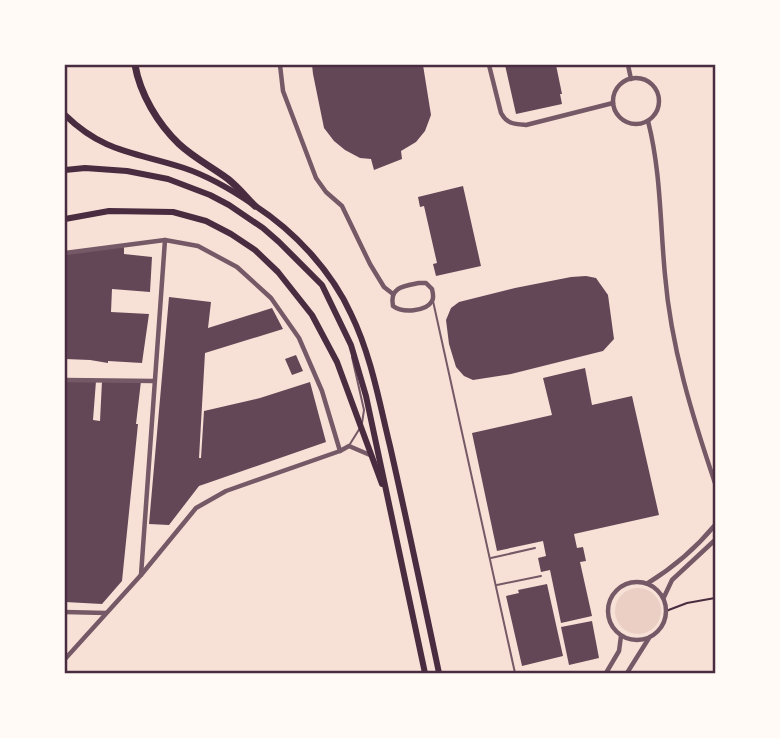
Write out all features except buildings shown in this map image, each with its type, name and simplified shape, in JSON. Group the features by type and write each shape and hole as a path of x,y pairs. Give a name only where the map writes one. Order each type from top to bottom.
{"highway":[{"path":"135,65 146,99 179,144 229,180 256,206"}],"main road":[{"path":"65,115 86,134 107,145 185,168 226,187 278,222 296,238 335,285 351,313 368,357 413,546 439,673"},
{"path":"65,170 107,169 153,175 188,186 246,215 279,242 322,285 351,345 366,396 425,673"},
{"path":"65,219 109,211 173,212 206,221 255,250 278,272 312,315 337,362 389,503"}],"street":[{"path":"279,65 283,92 316,178 326,192 342,206 370,264 384,287 393,294"},
{"path":"489,65 501,113 505,120 512,124 526,125 613,103"},
{"path":"628,65 631,79"},
{"path":"631,79 648,82 658,95 658,108 654,115 648,121 637,124 618,116 613,103 617,89 631,79"},
{"path":"648,121 660,195 671,322 683,381 715,482"},
{"path":"65,253 165,240 198,246 237,267 271,298 299,338 322,391 340,451"},
{"path":"141,575 165,240"},
{"path":"426,283 432,289 433,300 421,308 401,311 393,306 393,294 409,285 426,283"},
{"path":"65,380 154,381"},
{"path":"65,659 197,508 226,491 349,446 370,455"},
{"path":"648,583 669,570 697,545 715,524"},
{"path":"663,598 672,580 715,540"},
{"path":"627,673 649,638 660,629 666,611 658,590 648,583 633,582 623,585 615,591 607,610 613,629 621,636 635,640 649,638"},
{"path":"65,612 107,614"},
{"path":"606,673 619,651 621,636"}],"lane":[{"path":"433,300 515,673"},
{"path":"349,446 360,426 364,410 352,361 351,345"},
{"path":"490,558 535,548"},
{"path":"496,586 541,576"}],"path":[{"path":"666,611 687,603 715,598"}],"shaded area":[{"path":"638,588 654,595 661,611 654,627 638,634 622,627 615,611 622,595"}]}
